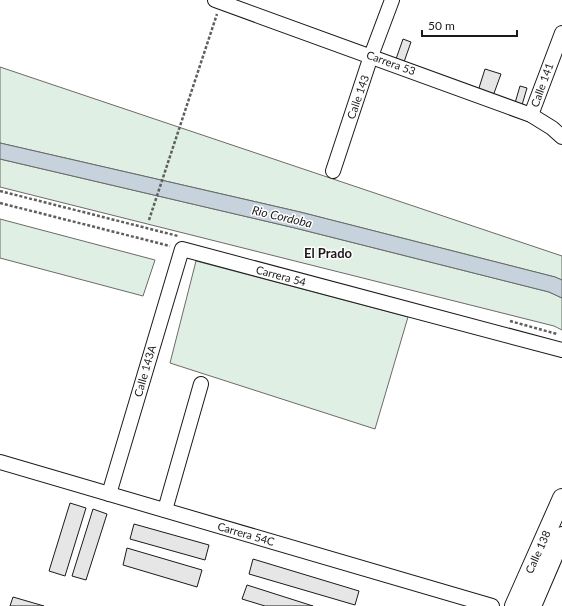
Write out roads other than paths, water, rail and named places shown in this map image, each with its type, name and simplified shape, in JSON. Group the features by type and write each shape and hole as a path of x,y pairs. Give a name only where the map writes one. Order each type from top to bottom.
{"main road":[{"name":"Calle 138","path":"514,606 562,498"},
{"name":"Calle 138","path":"532,606 562,536"}],"street":[{"name":"Calle 143","path":"333,171 371,56 392,0"},
{"name":"Carrera 53","path":"218,1 531,115 552,128 562,137"},
{"name":"Calle 141","path":"531,115 562,33"},
{"name":"Carrera 54","path":"182,249 562,350"},
{"name":"Calle 143A","path":"109,494 182,249"},
{"path":"164,510 201,384"},
{"name":"Carrera 54C","path":"0,462 492,606"}],"water":[{"name":"Rio Cordoba","path":"0,143 300,212 555,277 562,280 562,298 549,292 295,228 0,159"}],"district":[{"name":"El Prado","path":"328,253"}]}
